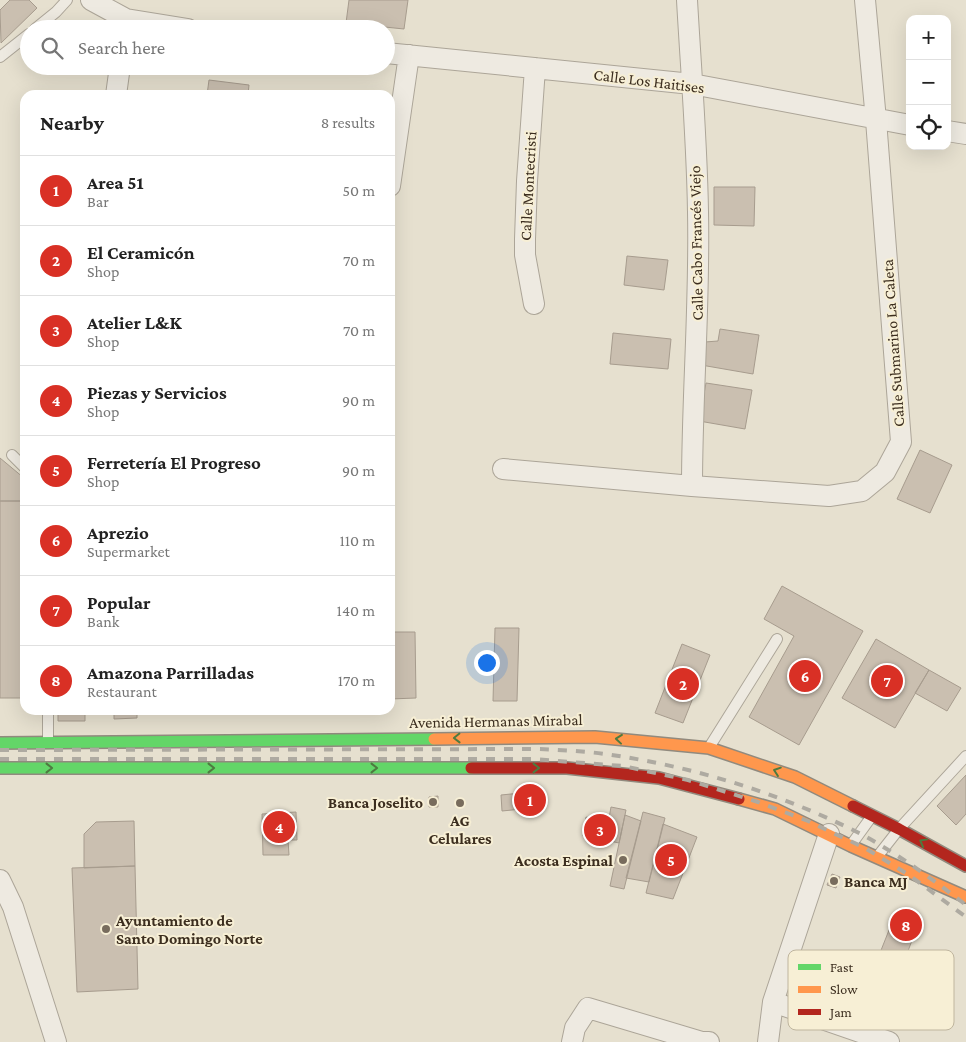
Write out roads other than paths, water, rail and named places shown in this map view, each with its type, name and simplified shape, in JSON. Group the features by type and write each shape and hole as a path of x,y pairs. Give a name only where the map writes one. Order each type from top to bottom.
{"main road":[{"name":"Avenida Hermanas Mirabal","path":"0,743 595,737 709,748 795,777 899,829 966,866"},
{"path":"0,768 567,768 659,778 775,809 876,858 957,880 966,897"}],"street":[{"path":"91,0 119,20"},
{"name":"Calle Cabo Francés Viejo","path":"687,0 698,211 698,318 692,441 692,486"},
{"name":"Calle Submarino La Caleta","path":"503,469 829,496 862,491 885,472 901,442 865,0"},
{"name":"Calle Los Haitises","path":"395,54 692,84 906,124"},
{"path":"395,152 409,55"},
{"name":"Calle Montecristi","path":"534,304 525,255 525,239 535,68"},
{"path":"117,90 119,75"},
{"path":"951,132 966,134"},
{"path":"790,950 829,834"},
{"path":"0,880 14,907 56,1042"},
{"path":"768,1042 773,1002 788,957"},
{"path":"773,1002 788,1007"},
{"path":"572,1042 575,1028 588,1008 702,1042 709,1042"},
{"path":"854,1030 889,1042"}],"lane":[{"path":"46,20 67,0"},
{"path":"0,57 20,41"},
{"path":"12,455 20,463"},
{"path":"709,748 777,639"},
{"path":"48,715 48,742"},
{"path":"876,858 899,829 966,756"},
{"path":"851,846 872,816"}],"railway":[{"path":"0,750 540,749 589,752 637,759 733,782 825,817 884,847 966,905"},
{"path":"0,759 532,759 623,766 688,780 758,802 808,821 865,848 909,875 966,917"}],"place":[{"name":"Aprezio","path":"805,676"},
{"name":"Popular","path":"887,681"},
{"name":"El Ceramicón","path":"683,684"},
{"name":"Area 51","path":"530,800"},
{"name":"Banca Joselito","path":"433,802"},
{"name":"AG Celulares","path":"460,803"},
{"name":"Piezas y Servicios","path":"279,827"},
{"name":"Atelier L&K","path":"600,830"},
{"name":"Acosta Espinal","path":"623,860"},
{"name":"Ferretería El Progreso","path":"671,860"},
{"name":"Banca MJ","path":"834,881"},
{"name":"Amazona Parrilladas","path":"906,925"},
{"name":"Ayuntamiento de Santo Domingo Norte","path":"106,929"}]}
